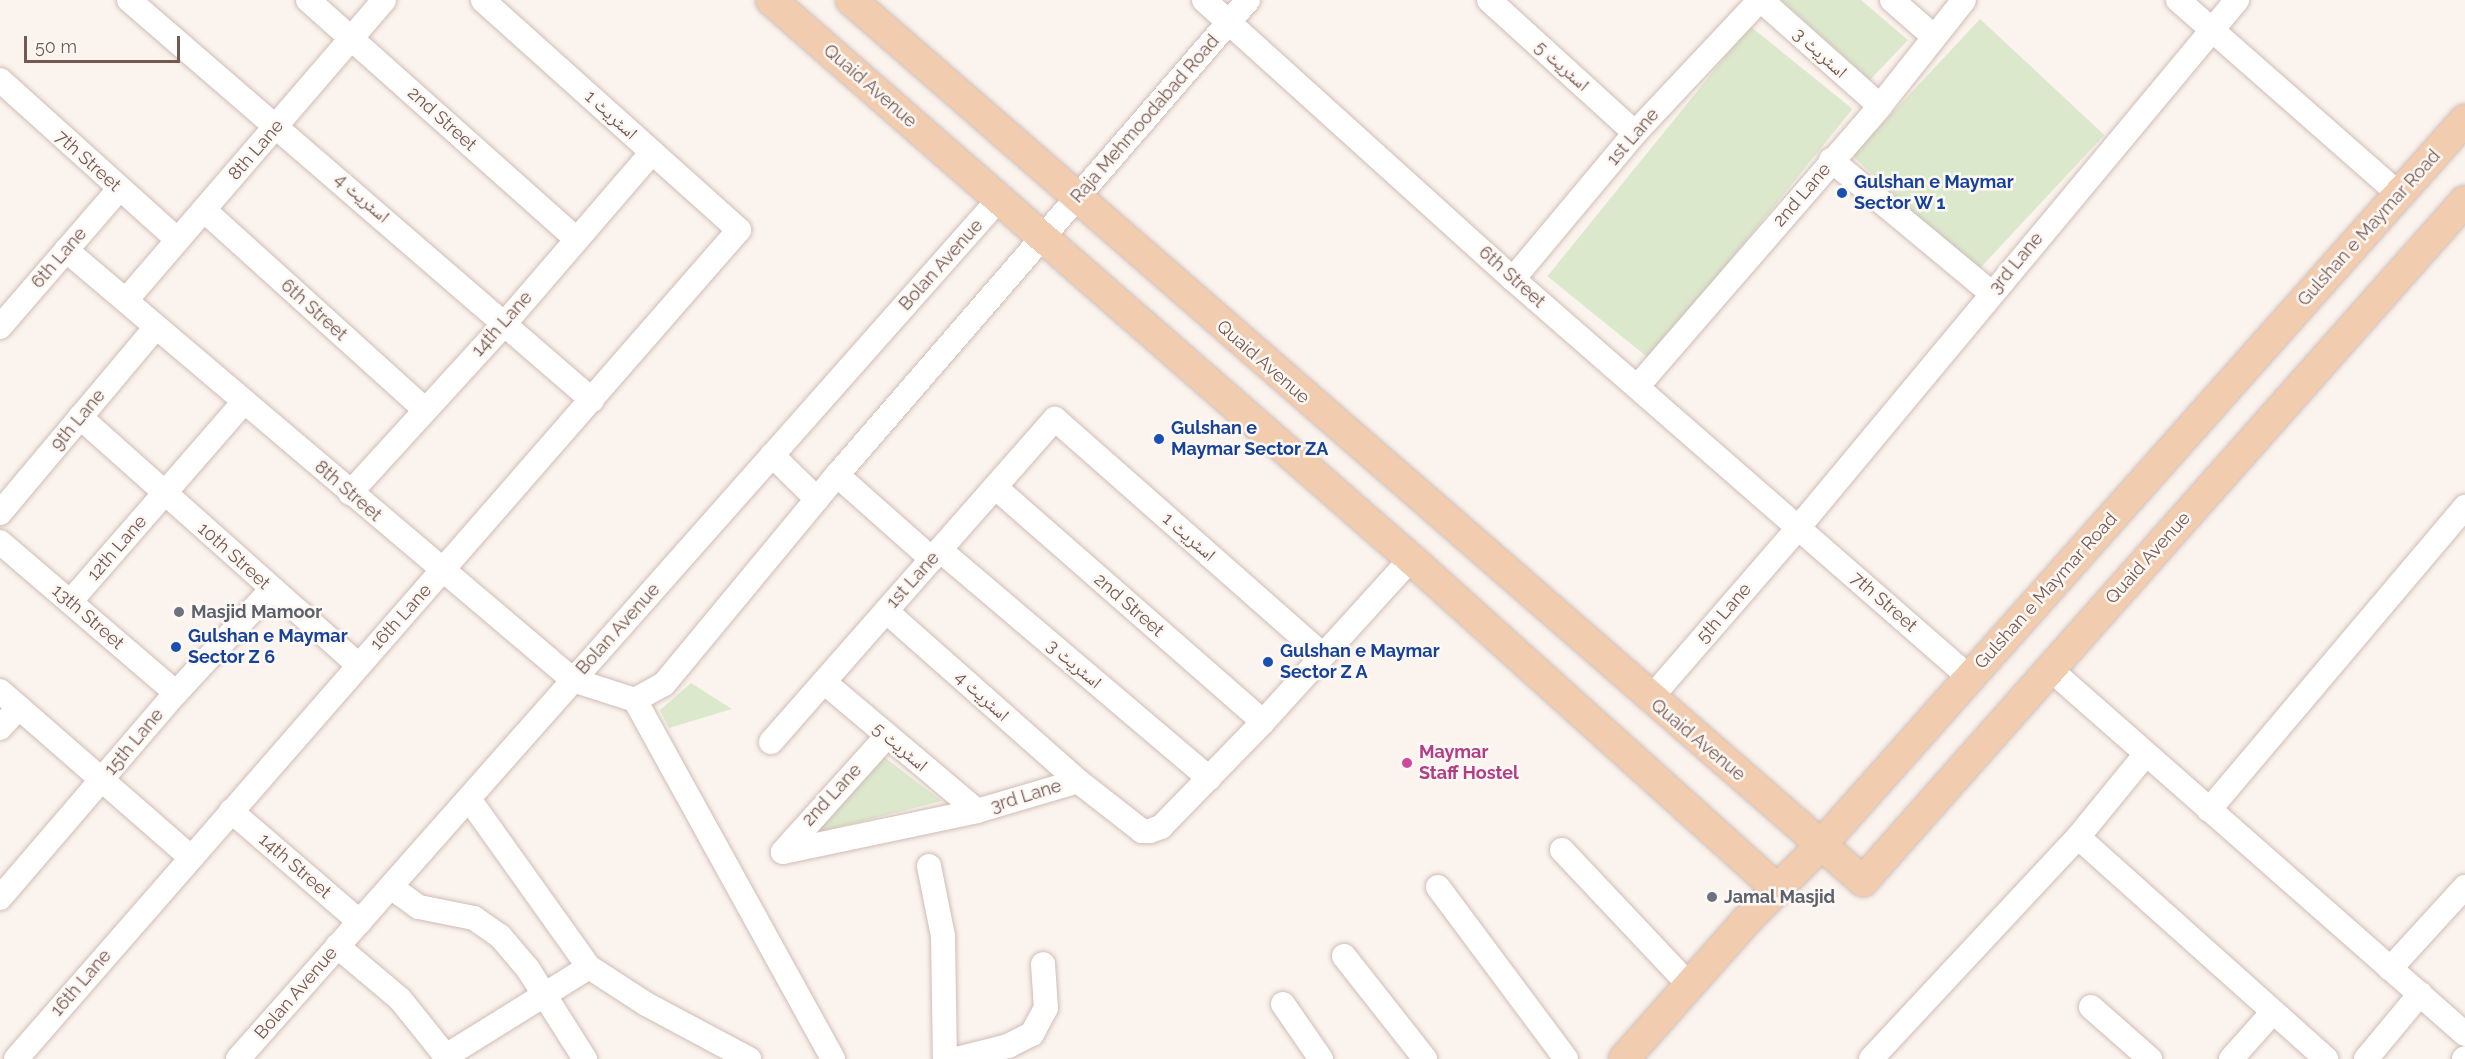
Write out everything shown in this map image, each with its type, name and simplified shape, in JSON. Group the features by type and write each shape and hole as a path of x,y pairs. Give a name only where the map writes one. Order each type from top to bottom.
{"main road":[{"name":"Quaid Avenue","path":"771,0 1411,560 1778,889"},
{"name":"Quaid Avenue","path":"851,0 1650,699 1863,881 2465,201"},
{"name":"Gulshan e Maymar Road","path":"1624,1059 1689,985 1821,844 2465,120"}],"street":[{"name":"اسٹریٹ 4","path":"129,0 506,322 592,400"},
{"name":"2nd Street","path":"308,0 575,238"},
{"name":"8th Lane","path":"127,299 384,0"},
{"name":"اسٹریٹ 1","path":"483,0 739,230"},
{"path":"1204,0 1230,22"},
{"name":"Raja Mehmoodabad Road","path":"1041,238 1248,0"},
{"name":"اسٹریٹ 5","path":"1488,0 1635,133"},
{"name":"1st Lane","path":"1513,279 1635,133 1761,0"},
{"name":"اسٹریٹ 3","path":"1761,0 1880,106"},
{"path":"1892,0 1933,36"},
{"name":"2nd Lane","path":"1637,387 1880,106 1933,36 1964,0"},
{"path":"2178,0 2399,195"},
{"name":"3rd Lane","path":"1798,528 1991,293 2237,0"},
{"name":"6th Street","path":"1230,22 1513,279 1798,528"},
{"name":"7th Street","path":"0,80 178,240"},
{"name":"14th Lane","path":"350,493 424,409 506,322 575,238 652,152"},
{"path":"1831,160 1991,293"},
{"name":"6th Lane","path":"0,327 119,189"},
{"name":"Bolan Avenue","path":"238,1059 999,199"},
{"name":"6th Street","path":"204,210 424,409"},
{"name":"16th Lane","path":"16,1059 739,230"},
{"path":"635,700 664,684 837,475 1041,238"},
{"name":"8th Street","path":"66,250 127,299 156,327 441,572 573,680"},
{"name":"9th Lane","path":"0,513 156,327"},
{"name":"12th Lane","path":"70,602 244,402"},
{"name":"10th Street","path":"80,417 358,665"},
{"name":"اسٹریٹ 1","path":"1055,419 1323,655"},
{"name":"1st Lane","path":"771,742 1055,419"},
{"path":"772,455 818,499"},
{"name":"اسٹریٹ 3","path":"837,475 1209,778"},
{"name":"2nd Street","path":"995,488 1263,722"},
{"path":"2210,810 2465,507"},
{"name":"7th Street","path":"1798,528 1970,677"},
{"name":"5th Lane","path":"1650,699 1798,528"},
{"name":"13th Street","path":"0,542 176,693"},
{"name":"3rd Lane","path":"785,854 977,812 1078,781 1142,831 1161,827 1263,722 1411,560"},
{"name":"15th Lane","path":"0,898 176,693 272,590"},
{"name":"اسٹریٹ 4","path":"886,610 1078,781"},
{"path":"2050,669 2465,1034"},
{"path":"573,680 635,700 826,1058"},
{"name":"اسٹریٹ 5","path":"824,682 977,812"},
{"path":"0,691 190,857"},
{"path":"0,728 19,707"},
{"name":"2nd Lane","path":"785,854 783,849 887,736"},
{"path":"1871,1059 2078,837 2146,754"},
{"path":"469,799 590,967 646,1004 749,1059"},
{"name":"14th Street","path":"231,811 360,922"},
{"path":"2078,837 2326,1059"},
{"path":"1562,850 1689,985"},
{"path":"929,866 943,936 945,1059"},
{"path":"391,887 419,907 474,918 490,927 519,957 585,1059"},
{"path":"1438,887 1566,1059"},
{"path":"2390,969 2465,887"},
{"path":"337,945 400,999 447,1057 542,995 590,967"},
{"path":"1344,956 1425,1059"},
{"path":"957,1059 1008,1046 1032,1034 1046,1008 1043,964"},
{"path":"2366,1059 2420,994"},
{"path":"1283,1004 1321,1059"},
{"path":"2091,1007 2150,1059"},
{"path":"2231,1059 2273,1012"}],"green space":[{"path":"1781,0 1861,0 1908,40 1870,80"},
{"path":"1980,19 2104,135 1977,272 1852,156"},
{"path":"1750,26 1853,109 1650,359 1547,276"},
{"path":"691,683 732,709 669,728 660,710"},
{"path":"884,757 942,801 815,833"}],"place":[{"name":"Gulshan e Maymar Sector W 1","path":"1842,193"},
{"name":"Gulshan e Maymar Sector ZA","path":"1159,439"},
{"name":"Masjid Mamoor","path":"179,612"},
{"name":"Gulshan e Maymar Sector Z 6","path":"176,647"},
{"name":"Gulshan e Maymar Sector Z A","path":"1268,662"},
{"name":"Maymar Staff Hostel","path":"1407,763"},
{"name":"Jamal Masjid","path":"1712,897"}]}
